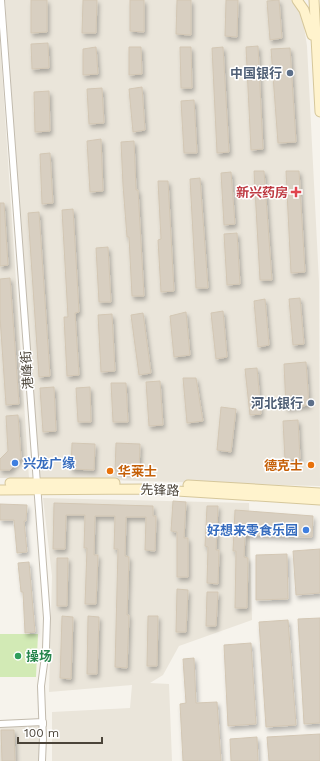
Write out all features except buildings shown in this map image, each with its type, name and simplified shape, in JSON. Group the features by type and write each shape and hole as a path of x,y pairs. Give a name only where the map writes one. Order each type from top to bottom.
{"street":[{"name":"港峰街","path":"1,0 46,618 46,649 41,686 43,722 42,761"},
{"path":"297,0 304,10 310,27 317,62"},
{"path":"314,0 320,112"},
{"path":"0,484 36,486 156,483 320,493"},
{"name":"先锋路","path":"0,490 36,486 145,489 320,500"},
{"path":"0,724 43,722"}],"shaded area":[{"path":"5,0 294,0 302,14 307,46 319,282 320,486 37,478"},
{"path":"0,40 29,478 0,478"},
{"path":"43,498 249,503 252,620 179,646 163,675 150,683 169,684 172,761 52,761 52,712 130,708 132,685 49,692 52,576"},
{"path":"43,722 43,761 0,761 0,724"}],"green space":[{"name":"操场","path":"0,634 38,634 36,677 0,677"}],"place":[{"name":"中国银行","path":"290,73"},
{"name":"新兴药房","path":"296,192"},
{"name":"河北银行","path":"311,403"},
{"name":"兴龙广缘","path":"15,463"},
{"name":"德克士","path":"311,465"},
{"name":"华莱士","path":"110,471"},
{"name":"好想来零食乐园","path":"306,530"},
{"name":"操场","path":"18,656"}]}
